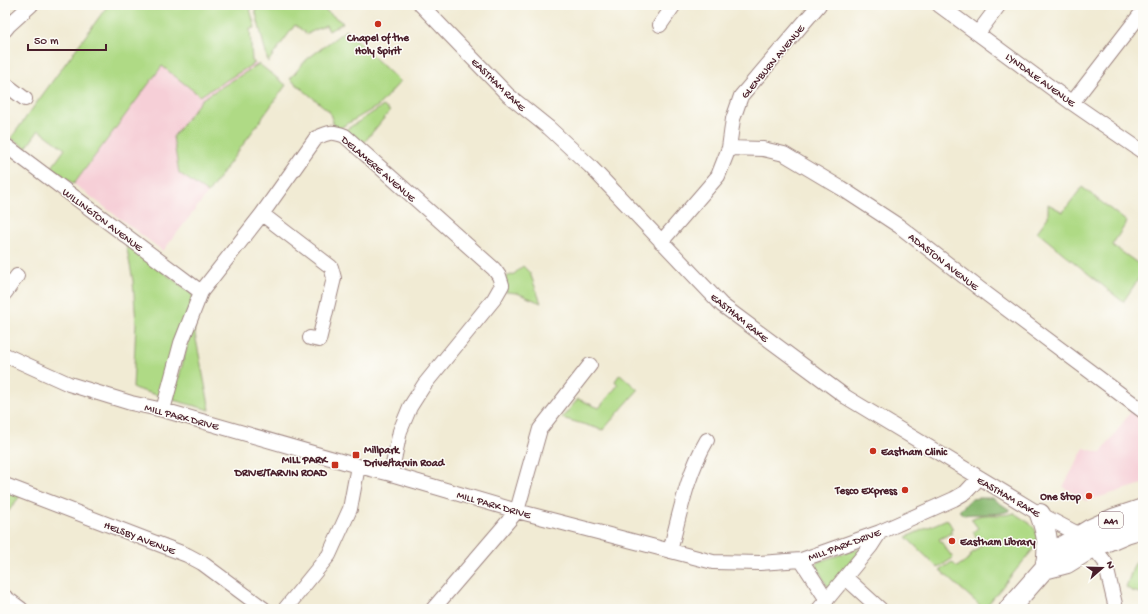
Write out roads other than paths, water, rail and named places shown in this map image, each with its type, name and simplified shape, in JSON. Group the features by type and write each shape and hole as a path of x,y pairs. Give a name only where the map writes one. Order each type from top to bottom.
{"highway":[{"name":"A41","path":"1086,541 1113,520 1143,510"},
{"path":"1040,514 1046,528 1048,539 1048,556 1044,570"},
{"name":"A41","path":"1009,609 1044,570 1060,549 1086,541 1143,528"}],"street":[{"path":"5,30 9,24 32,5"},
{"name":"EASTHAM RAKE","path":"421,5 508,95 549,128 590,166 722,305 846,397 1086,541"},
{"path":"660,25 674,5"},
{"name":"GLENBURN AVENUE","path":"661,242 718,176 729,148 733,119 741,96 819,5"},
{"name":"LYNDALE AVENUE","path":"939,5 1072,103 1143,152"},
{"path":"978,33 999,5"},
{"path":"1072,103 1143,11"},
{"path":"5,84 25,99"},
{"name":"DELAMERE AVENUE","path":"163,410 181,343 201,292 262,214 316,138 329,132 333,132 345,136 494,269 499,276 502,285 494,299 424,384 410,407 400,431 391,474"},
{"name":"WILLINGTON AVENUE","path":"5,145 201,292"},
{"name":"ADASTON AVENUE","path":"729,148 763,149 784,154 841,188 899,226 980,289 1143,411"},
{"path":"262,214 331,267 334,278 320,340"},
{"path":"5,293 17,276"},
{"name":"MILL PARK DRIVE","path":"5,355 70,384 131,403 163,410 517,510 713,562 760,563 801,560 880,532 954,499 966,492 979,478"},
{"path":"432,609 517,510 540,429 590,365"},
{"path":"670,551 690,477 707,440"},
{"path":"285,609 329,555 350,509 358,466"},
{"name":"HELSBY AVENUE","path":"5,485 187,555 202,563 264,609"},
{"path":"801,560 823,605 846,578 880,532"},
{"path":"1086,541 1105,562 1115,609"},
{"path":"846,578 880,609"},
{"path":"5,597 22,609"}],"place":[{"name":"Chapel of the Holy Spirit","path":"378,24"},
{"name":"Eastham Clinic","path":"873,451"},
{"name":"Millpark Drive/tarvin Road","path":"356,455"},
{"name":"MILL PARK DRIVE/TARVIN ROAD","path":"335,465"},
{"name":"Tesco Express","path":"905,490"},
{"name":"One Stop","path":"1089,496"},
{"name":"Eastham Library","path":"952,541"}]}
